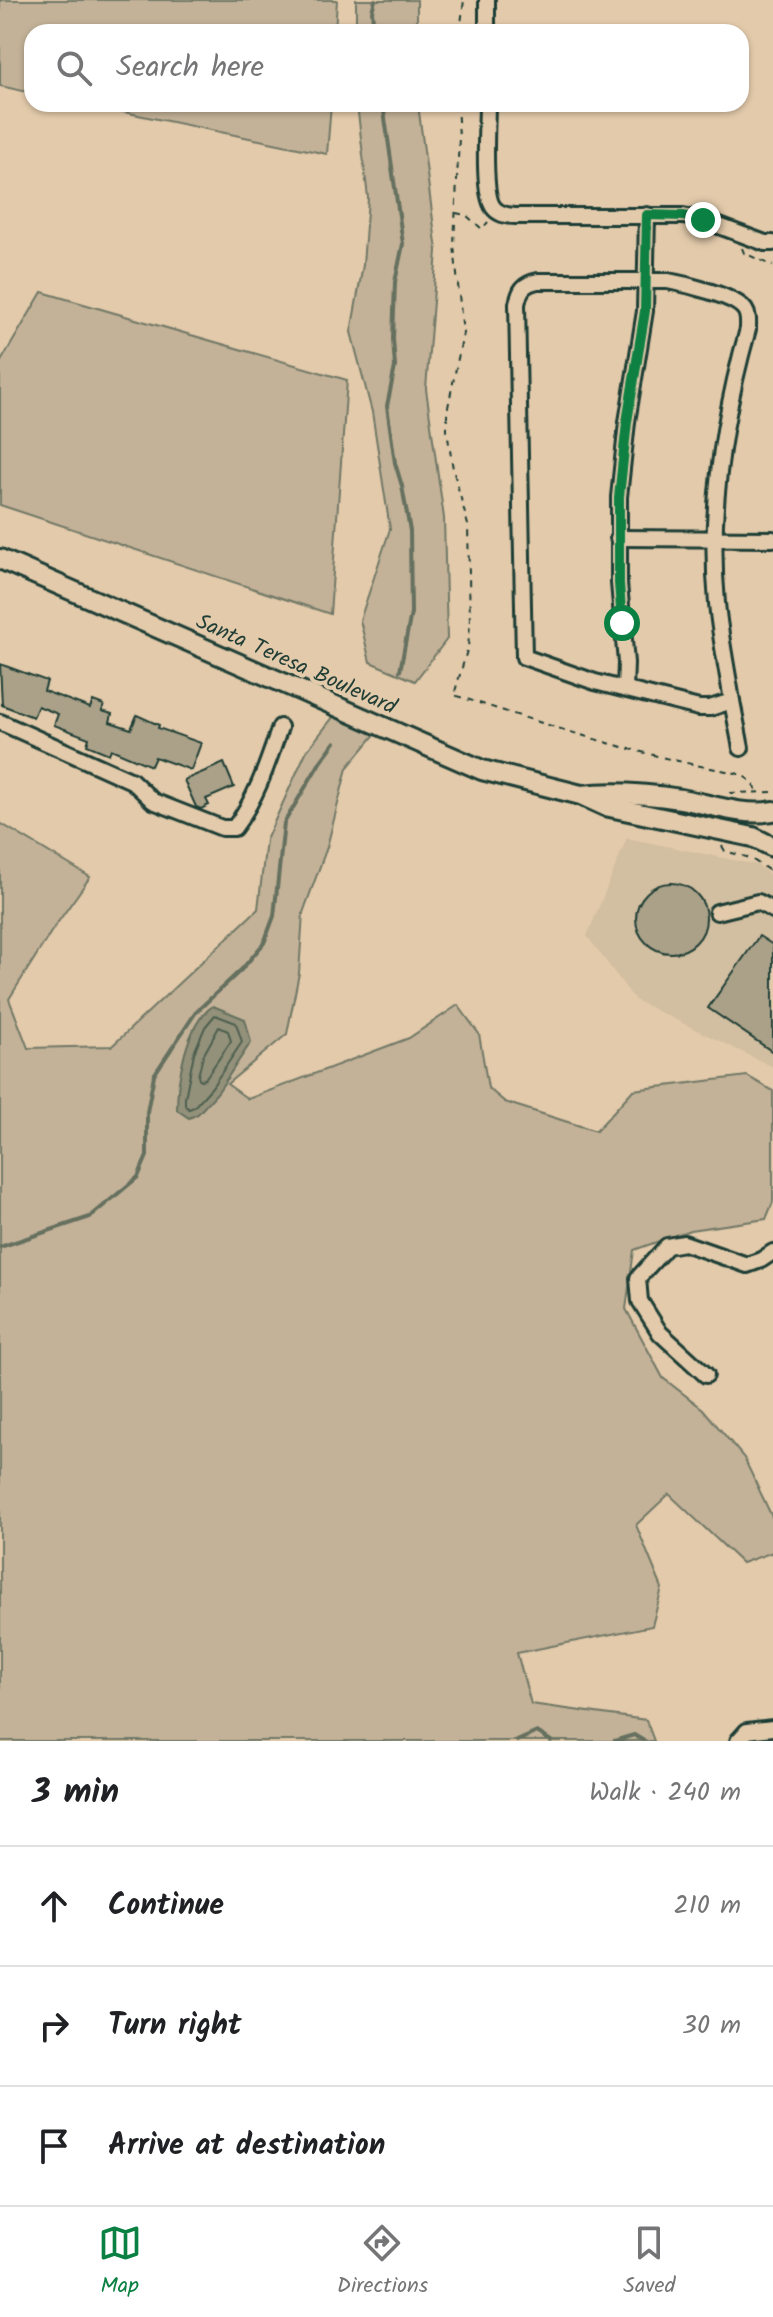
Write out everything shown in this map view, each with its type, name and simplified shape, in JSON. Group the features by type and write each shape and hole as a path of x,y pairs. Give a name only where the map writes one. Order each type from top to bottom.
{"main road":[{"name":"Santa Teresa Boulevard","path":"0,559 482,770 581,795 605,806 753,837 773,847"},
{"name":"Santa Teresa Boulevard","path":"581,795 612,791 747,812 773,811"}],"street":[{"path":"487,0 487,24"},
{"path":"487,112 487,187 492,205 498,212 516,216 683,216 703,220 770,246"},
{"path":"625,689 627,673 618,538 621,471 643,334 647,215"},
{"path":"732,701 699,708 595,682 524,657 517,304 523,287 528,283 647,281 685,284 738,303 747,314 748,329 724,423 715,539 716,601 741,748"},
{"path":"618,538 773,539"},
{"path":"0,722 132,781 153,801 222,828 234,828 244,815 264,776 280,727"},
{"path":"717,912 758,902 773,910"},
{"path":"706,1375 660,1333 640,1301 638,1278 667,1246 684,1243 747,1265 773,1252"},
{"path":"738,1741 747,1731 773,1728"}],"path":[{"path":"461,24 464,0"},
{"path":"455,212 466,215 482,229"},
{"path":"744,253 773,266"},
{"path":"757,792 773,792"},
{"path":"720,844 725,851 750,858 773,873"}],"shaded area":[{"path":"0,0 337,0 336,24 24,24 24,91 0,86"},
{"path":"356,0 417,0 417,24 356,24"},
{"path":"124,112 330,112 327,154"},
{"path":"358,112 419,112 437,251 426,389 444,518 447,639 415,681 370,662 360,620 390,529 372,412 351,332 363,265 368,198"},
{"path":"42,292 347,380 330,614 0,505 0,363"},
{"path":"334,716 377,732 347,768 327,847 303,913 299,973 287,1034 227,1084 248,1099 409,1038 458,1005 479,1034 488,1088 505,1102 596,1131 633,1090 747,1076 773,1091 773,1202 766,1219 690,1230 634,1250 626,1309 663,1378 703,1409 744,1458 773,1519 773,1552 742,1563 669,1494 636,1525 662,1588 652,1626 517,1653 531,1704 646,1720 654,1741 0,1741 0,823 90,877 9,999 28,1048 112,1046 258,909 266,840 306,752"},
{"path":"627,838 757,865 773,877 773,1067 635,1000 587,936"}],"water":[{"path":"213,1006 245,1019 251,1042 218,1092 198,1114 189,1118 177,1110 181,1069 196,1025"}],"building":[{"path":"0,664 47,681 44,691 90,708 93,701 104,705 102,711 112,714 110,722 131,729 137,715 159,725 158,728 201,743 191,770 155,757 151,766 111,749 109,754 87,745 89,738 54,725 58,714 38,706 33,717 2,705"},
{"path":"224,763 234,787 206,799 209,805 201,809 196,807 184,780"},
{"path":"671,883 696,893 706,918 696,943 671,953 646,943 636,918 646,893"},
{"path":"759,936 773,945 773,1052 708,1008"}],"waterway":[{"path":"373,24 375,0"},
{"path":"384,112 403,244 395,282 395,367 387,406 395,463 410,531 411,613 400,671"},
{"path":"0,1247 90,1217 138,1177 147,1156 147,1112 154,1075 196,1012 242,969 264,943 274,916 284,823 335,742"},
{"path":"517,1741 537,1732 551,1741"},
{"path":"614,1741 634,1735 644,1741"}],"route":[{"path":"622,623 619,497 627,422 643,334 647,215 703,220"}]}
